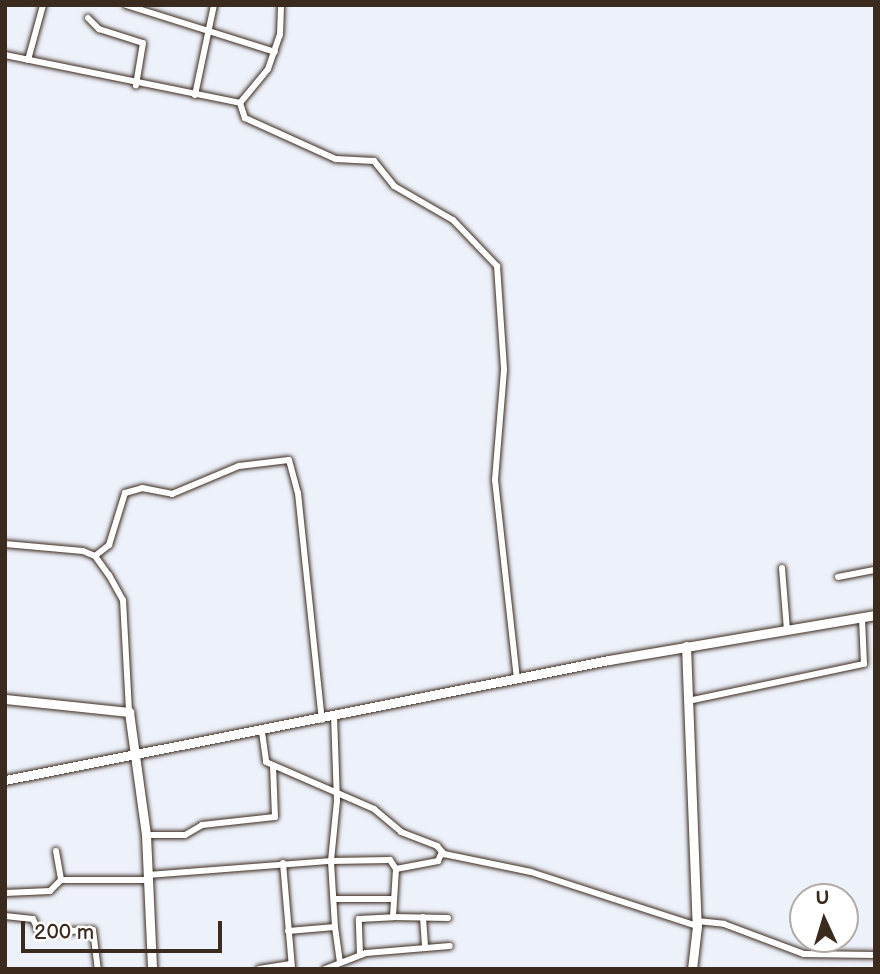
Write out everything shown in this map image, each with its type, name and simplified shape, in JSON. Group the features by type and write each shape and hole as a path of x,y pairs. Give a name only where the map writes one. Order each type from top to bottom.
{"main road":[{"path":"5,780 136,757 686,646 875,615"},
{"path":"686,646 697,924 692,969"},
{"path":"5,702 130,714 146,835 152,969"}],"street":[{"path":"28,60 42,5"},
{"path":"126,5 275,52"},
{"path":"195,95 214,5"},
{"path":"240,103 264,78 275,52 281,5"},
{"path":"88,18 99,29 143,43 136,85"},
{"path":"5,55 136,85 240,103"},
{"path":"240,103 245,118 336,159 348,163 374,161 394,186 453,220 497,266 504,370 502,432 495,481 517,679"},
{"path":"94,556 110,545 125,492 142,488 172,494 239,466 289,460 298,494 322,720"},
{"path":"5,544 76,549 94,556 123,600 130,714"},
{"path":"782,568 787,630"},
{"path":"838,578 875,570"},
{"path":"688,701 864,664 862,618"},
{"path":"334,717 336,792 331,861 340,963"},
{"path":"262,732 264,760 273,766 374,809 401,832 437,846 442,852 531,872 697,924 724,924 804,954 875,956"},
{"path":"146,835 185,835 202,825 275,817 273,766"},
{"path":"56,851 61,880"},
{"path":"396,869 438,861 442,852"},
{"path":"5,892 50,891 61,880 148,877 283,863 386,859 396,869"},
{"path":"259,969 291,967 283,863"},
{"path":"393,917 391,899 396,869"},
{"path":"334,899 391,899"},
{"path":"5,916 33,919 39,932 93,930 98,969"},
{"path":"423,917 425,947"},
{"path":"360,954 359,919 448,918"},
{"path":"288,931 335,927"},
{"path":"325,969 360,954 450,946"}]}
